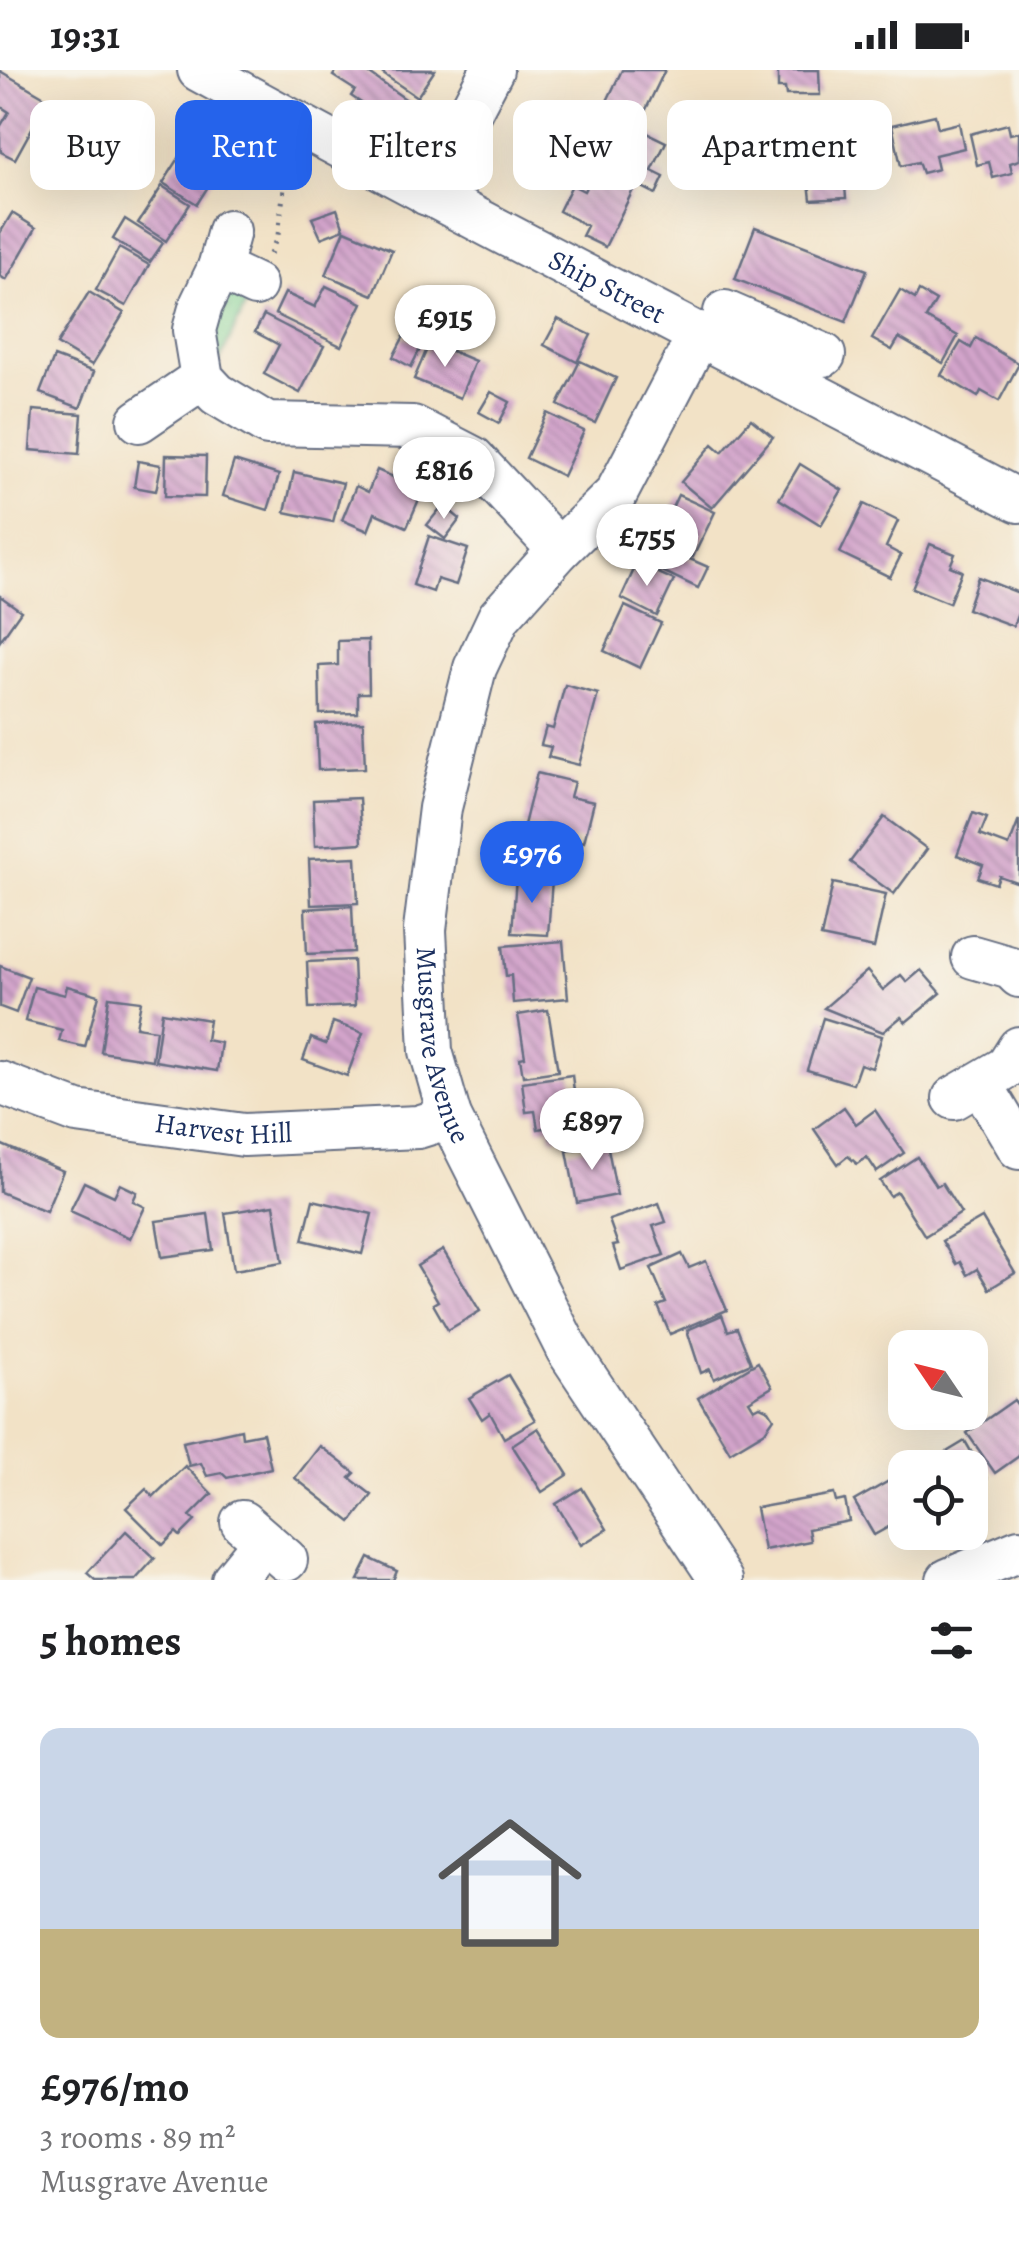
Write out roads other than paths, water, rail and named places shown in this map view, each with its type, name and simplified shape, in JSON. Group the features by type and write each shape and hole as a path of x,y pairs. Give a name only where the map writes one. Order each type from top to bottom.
{"street":[{"name":"Ship Street","path":"199,70 586,278 712,323 766,349 1019,501"},
{"path":"428,194 492,70"},
{"path":"234,261 201,305 194,330 202,378 216,394 267,424 414,428 473,458 559,550"},
{"name":"Musgrave Avenue","path":"712,323 616,494 499,617 475,668 440,808 425,930 430,1051 450,1117 567,1348 721,1580"},
{"path":"766,349 824,355"},
{"path":"139,421 202,378"},
{"path":"973,958 1011,968 1019,976"},
{"path":"1019,1048 1008,1066 967,1091 1019,1148"},
{"name":"Harvest Hill","path":"0,1083 77,1112 244,1135 418,1127 450,1117"},
{"path":"234,1580 264,1542"},
{"path":"948,1580 1019,1550"}]}
